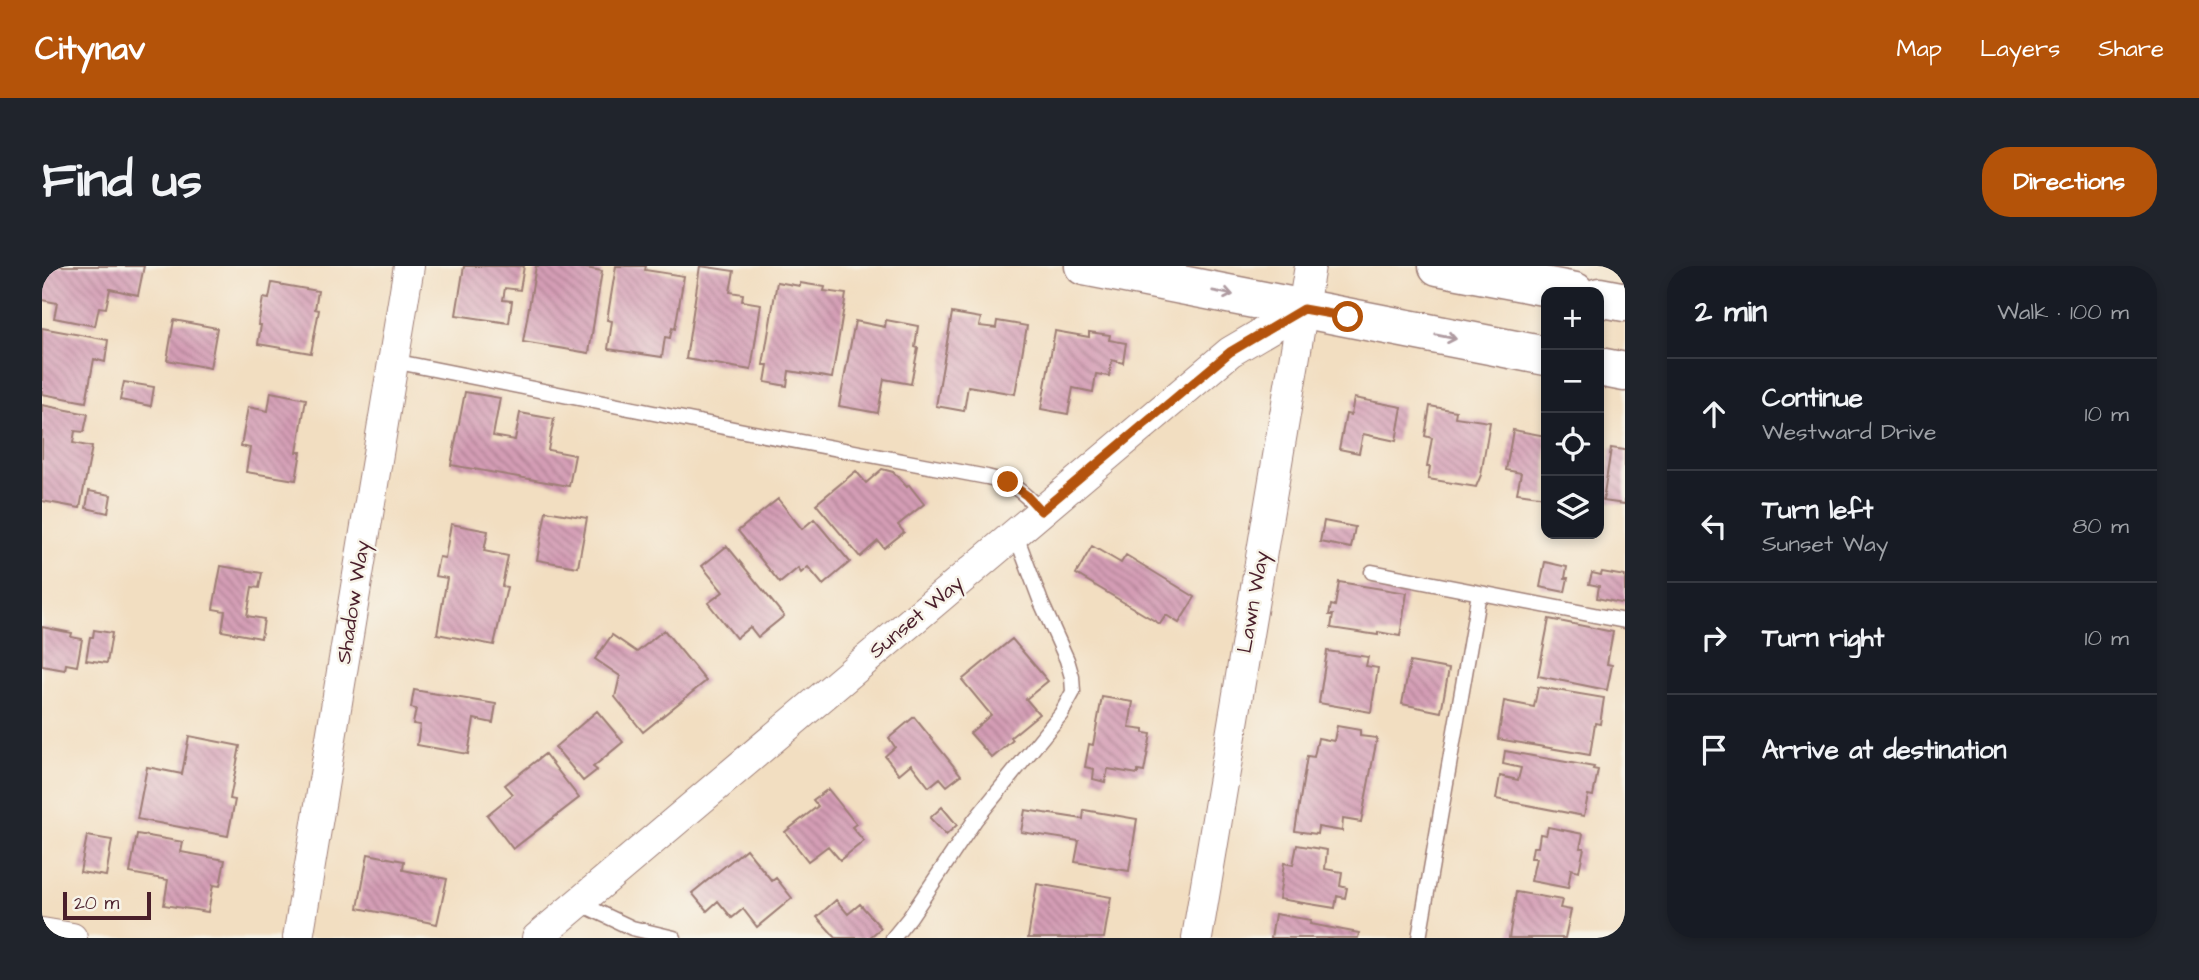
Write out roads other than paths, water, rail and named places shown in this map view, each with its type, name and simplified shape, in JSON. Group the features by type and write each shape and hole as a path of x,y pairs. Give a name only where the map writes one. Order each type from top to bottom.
{"street":[{"name":"Shadow Way","path":"298,938 409,266"},
{"path":"1084,266 1541,355"},
{"name":"Lawn Way","path":"1197,938 1310,266"},
{"path":"1438,266 1549,287"},
{"path":"1604,298 1625,302"},
{"name":"Sunset Way","path":"537,938 1230,352 1303,309"},
{"path":"1604,368 1625,372"},
{"path":"42,933 72,938"}],"lane":[{"path":"393,361 998,479 1008,482 1026,495 1041,511"},
{"path":"893,938 975,820 1061,714 1073,692 1067,660 1014,533"},
{"path":"1372,572 1625,621"},
{"path":"1419,938 1479,593"},
{"path":"579,903 632,928 674,938"}]}
